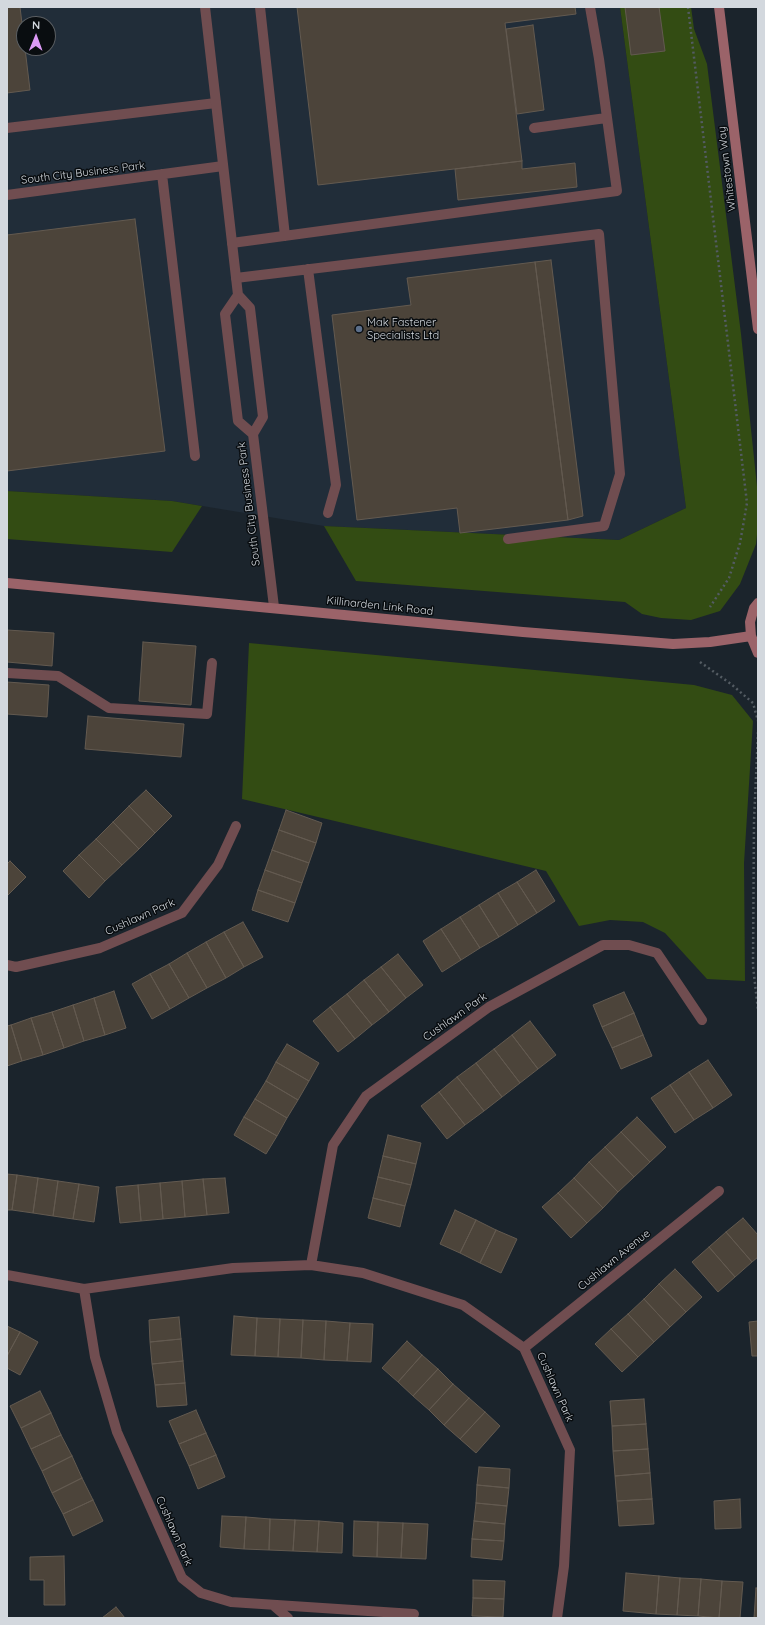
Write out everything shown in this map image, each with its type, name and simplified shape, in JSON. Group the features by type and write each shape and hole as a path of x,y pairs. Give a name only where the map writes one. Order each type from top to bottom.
{"street":[{"path":"204,7 238,295 225,314 238,420 253,434"},
{"path":"260,7 286,236"},
{"path":"232,243 617,191 599,59 590,7"},
{"name":"Whitestown Way","path":"719,7 758,329"},
{"path":"7,128 216,103"},
{"path":"534,128 606,118"},
{"name":"South City Business Park","path":"7,195 223,166"},
{"name":"South City Business Park","path":"162,174 196,456"},
{"path":"236,278 599,234 620,474 618,481 604,526 508,539"},
{"path":"308,269 336,485 328,513"},
{"name":"South City Business Park","path":"238,295 250,308 263,417 253,434 274,607"},
{"name":"Killinarden Link Road","path":"7,583 274,607 523,632 674,644 710,642 751,636"},
{"path":"758,603 754,608 750,622 751,636 758,653"},
{"path":"7,673 58,676 109,708 207,714 212,663"},
{"name":"Cushlawn Park","path":"7,965 16,966 100,948 182,913 218,866 236,826"},
{"name":"Cushlawn Park","path":"311,1265 333,1145 366,1096 489,1007 603,944 629,945 657,953 702,1020"},
{"name":"Cushlawn Avenue","path":"524,1348 718,1191"},
{"name":"Cushlawn Park","path":"7,1275 84,1289 233,1268 311,1265 363,1273 463,1305 524,1348 570,1450 564,1566 557,1618"},
{"name":"Cushlawn Park","path":"84,1289 95,1357 116,1432 182,1578 201,1593 231,1602 414,1614"},
{"path":"273,1604 288,1618"}],"path":[{"path":"688,7 747,504 740,544 729,578 710,607"},
{"path":"722,677 753,703 758,721"},
{"path":"758,732 754,821 753,966 758,1010"}],"shaded area":[{"path":"7,7 620,7 686,508 619,540 324,526 172,501 7,491"}],"green space":[{"path":"620,7 691,7 694,29 707,64 741,334 758,496 758,525 756,544 740,584 720,611 691,620 661,618 642,614 625,602 356,581 324,526 619,540 686,508"},
{"path":"7,491 172,501 202,506 172,552 7,539"},
{"path":"249,643 694,685 732,695 753,721 744,863 745,981 707,979 665,933 643,922 610,920 579,926 546,871 242,799"}],"building":[{"path":"7,7 20,7 21,16 16,16 16,56 26,56 30,90 7,93"},
{"path":"297,7 575,7 576,14 505,23 522,161 318,185"},
{"path":"625,7 659,7 665,51 631,55"},
{"path":"533,25 544,110 517,114 506,29"},
{"path":"522,161 522,169 575,163 577,187 458,200 455,169"},
{"path":"135,219 165,451 7,471 7,235"},
{"path":"551,260 583,516 568,520 535,262"},
{"path":"535,262 568,520 460,533 457,508 357,520 332,315 411,305 407,278"},
{"path":"7,630 54,633 52,666 7,662"},
{"path":"143,642 196,646 191,705 139,701"},
{"path":"7,682 49,685 47,717 7,714"},
{"path":"88,716 184,724 181,757 85,749"},
{"path":"146,790 172,816 155,833 129,806"},
{"path":"129,806 155,833 139,849 113,822"},
{"path":"286,810 322,823 316,843 279,830"},
{"path":"113,822 139,849 122,865 96,839"},
{"path":"279,830 316,843 309,863 272,850"},
{"path":"96,839 122,865 105,881 79,855"},
{"path":"272,850 309,863 302,883 265,870"},
{"path":"79,855 105,881 89,898 63,871"},
{"path":"10,861 26,877 7,896 7,864"},
{"path":"265,870 302,883 295,903 258,890"},
{"path":"536,870 555,901 537,913 517,882"},
{"path":"517,882 537,913 518,925 498,893"},
{"path":"258,890 295,903 288,922 252,910"},
{"path":"498,893 518,925 499,937 479,905"},
{"path":"479,905 499,937 480,948 460,917"},
{"path":"460,917 480,948 461,960 441,929"},
{"path":"243,922 263,957 244,967 224,932"},
{"path":"441,929 461,960 442,972 423,941"},
{"path":"224,932 244,967 226,978 206,942"},
{"path":"206,942 226,978 207,988 187,953"},
{"path":"187,953 207,988 189,998 169,964"},
{"path":"398,954 423,985 406,998 381,967"},
{"path":"169,964 189,998 170,1009 150,974"},
{"path":"381,967 406,998 389,1012 364,980"},
{"path":"150,974 170,1009 152,1019 132,984"},
{"path":"364,980 389,1012 372,1025 347,994"},
{"path":"114,991 126,1028 105,1035 94,998"},
{"path":"624,992 634,1013 602,1027 593,1005"},
{"path":"347,994 372,1025 355,1039 330,1007"},
{"path":"94,998 105,1035 84,1041 73,1005"},
{"path":"73,1005 84,1041 64,1048 52,1012"},
{"path":"330,1007 355,1039 338,1052 313,1021"},
{"path":"52,1012 64,1048 43,1055 31,1018"},
{"path":"634,1013 643,1035 612,1048 602,1027"},
{"path":"31,1018 43,1055 22,1061 11,1025"},
{"path":"530,1021 556,1055 538,1069 512,1035"},
{"path":"11,1025 22,1061 7,1066 7,1026"},
{"path":"512,1035 538,1069 520,1083 494,1049"},
{"path":"643,1035 652,1056 621,1069 612,1048"},
{"path":"287,1044 319,1063 309,1081 276,1062"},
{"path":"494,1049 520,1083 502,1097 476,1063"},
{"path":"708,1060 732,1095 713,1108 689,1072"},
{"path":"276,1062 309,1081 298,1100 266,1081"},
{"path":"476,1063 502,1097 484,1111 457,1077"},
{"path":"689,1072 713,1108 694,1120 670,1085"},
{"path":"457,1077 484,1111 465,1125 439,1092"},
{"path":"266,1081 298,1100 287,1118 255,1099"},
{"path":"670,1085 694,1120 675,1133 651,1098"},
{"path":"439,1092 465,1125 447,1139 421,1106"},
{"path":"255,1099 287,1118 277,1136 244,1117"},
{"path":"244,1117 277,1136 266,1154 234,1135"},
{"path":"637,1117 666,1147 650,1162 621,1132"},
{"path":"621,1132 650,1162 634,1177 605,1147"},
{"path":"388,1135 421,1143 416,1164 383,1156"},
{"path":"605,1147 634,1177 618,1192 589,1162"},
{"path":"383,1156 416,1164 411,1185 378,1177"},
{"path":"589,1162 618,1192 603,1208 574,1178"},
{"path":"7,1174 17,1175 12,1210 7,1210"},
{"path":"17,1175 38,1178 33,1213 12,1210"},
{"path":"378,1177 411,1185 405,1206 373,1198"},
{"path":"38,1178 58,1181 53,1216 33,1213"},
{"path":"225,1178 229,1213 207,1215 203,1179"},
{"path":"574,1178 603,1208 587,1223 558,1193"},
{"path":"203,1179 207,1215 185,1217 182,1181"},
{"path":"58,1181 79,1184 73,1219 53,1216"},
{"path":"182,1181 185,1217 163,1219 160,1183"},
{"path":"160,1183 163,1219 141,1221 138,1185"},
{"path":"79,1184 99,1187 94,1222 73,1219"},
{"path":"138,1185 141,1221 120,1223 116,1187"},
{"path":"558,1193 587,1223 571,1238 542,1207"},
{"path":"373,1198 405,1206 400,1227 368,1218"},
{"path":"455,1210 476,1220 460,1253 440,1244"},
{"path":"743,1218 758,1235 758,1257 752,1262 726,1232"},
{"path":"476,1220 496,1230 480,1263 460,1253"},
{"path":"496,1230 517,1239 501,1273 480,1263"},
{"path":"726,1232 752,1262 735,1277 709,1247"},
{"path":"709,1247 735,1277 718,1292 692,1262"},
{"path":"675,1269 702,1297 686,1312 659,1284"},
{"path":"659,1284 686,1312 670,1327 644,1299"},
{"path":"644,1299 670,1327 654,1342 628,1314"},
{"path":"628,1314 654,1342 638,1357 611,1329"},
{"path":"234,1316 257,1318 255,1356 231,1355"},
{"path":"179,1317 181,1339 150,1342 149,1320"},
{"path":"257,1318 280,1319 278,1357 255,1356"},
{"path":"280,1319 303,1320 301,1358 278,1357"},
{"path":"303,1320 326,1321 324,1360 301,1358"},
{"path":"326,1321 350,1323 347,1361 324,1360"},
{"path":"758,1321 758,1356 752,1356 749,1322"},
{"path":"350,1323 373,1324 371,1362 347,1361"},
{"path":"7,1326 20,1332 7,1356"},
{"path":"611,1329 638,1357 622,1372 595,1344"},
{"path":"20,1332 38,1342 20,1375 7,1368 7,1356"},
{"path":"181,1339 183,1361 152,1364 150,1342"},
{"path":"407,1341 422,1355 398,1382 382,1368"},
{"path":"422,1355 438,1369 413,1396 398,1382"},
{"path":"183,1361 185,1383 155,1385 152,1364"},
{"path":"438,1369 453,1384 429,1410 413,1396"},
{"path":"185,1383 187,1405 157,1407 155,1385"},
{"path":"453,1384 469,1398 444,1425 429,1410"},
{"path":"40,1391 51,1413 21,1428 10,1406"},
{"path":"469,1398 485,1412 460,1439 444,1425"},
{"path":"644,1399 646,1424 612,1426 610,1401"},
{"path":"196,1410 206,1433 179,1444 169,1421"},
{"path":"485,1412 500,1426 476,1453 460,1439"},
{"path":"51,1413 61,1435 31,1449 21,1428"},
{"path":"646,1424 648,1449 613,1451 612,1426"},
{"path":"206,1433 216,1455 189,1466 179,1444"},
{"path":"61,1435 72,1456 42,1471 31,1449"},
{"path":"648,1449 650,1473 615,1476 613,1451"},
{"path":"216,1455 225,1477 198,1489 189,1466"},
{"path":"72,1456 82,1478 52,1493 42,1471"},
{"path":"479,1467 510,1469 509,1488 477,1485"},
{"path":"650,1473 652,1499 617,1501 615,1476"},
{"path":"82,1478 93,1500 63,1514 52,1493"},
{"path":"477,1485 509,1488 507,1506 476,1503"},
{"path":"652,1499 654,1524 619,1526 617,1501"},
{"path":"740,1499 741,1528 715,1529 714,1501"},
{"path":"93,1500 103,1521 73,1536 63,1514"},
{"path":"476,1503 507,1506 505,1524 474,1521"},
{"path":"222,1516 246,1517 244,1549 220,1547"},
{"path":"246,1517 270,1519 269,1550 244,1549"},
{"path":"270,1519 295,1520 293,1551 269,1550"},
{"path":"295,1520 319,1521 317,1552 293,1551"},
{"path":"319,1521 343,1523 342,1553 317,1552"},
{"path":"354,1521 378,1522 377,1557 353,1556"},
{"path":"474,1521 505,1524 504,1541 472,1539"},
{"path":"378,1522 403,1523 401,1558 377,1557"},
{"path":"403,1523 428,1524 426,1559 401,1558"},
{"path":"472,1539 504,1541 502,1560 471,1557"},
{"path":"64,1556 65,1605 44,1605 44,1580 30,1580 30,1557"},
{"path":"626,1573 659,1576 656,1614 623,1611"},
{"path":"659,1576 680,1578 677,1615 656,1614"},
{"path":"680,1578 701,1579 698,1616 677,1615"},
{"path":"701,1579 722,1581 719,1618 698,1616"},
{"path":"473,1580 505,1581 504,1599 473,1598"},
{"path":"722,1581 743,1582 740,1618 719,1618"},
{"path":"756,1588 758,1588 758,1618 754,1618"},
{"path":"473,1598 504,1599 503,1617 472,1616"},
{"path":"116,1607 125,1618 102,1618"}],"place":[{"name":"Mak Fastener Specialists Ltd","path":"359,329"}]}
